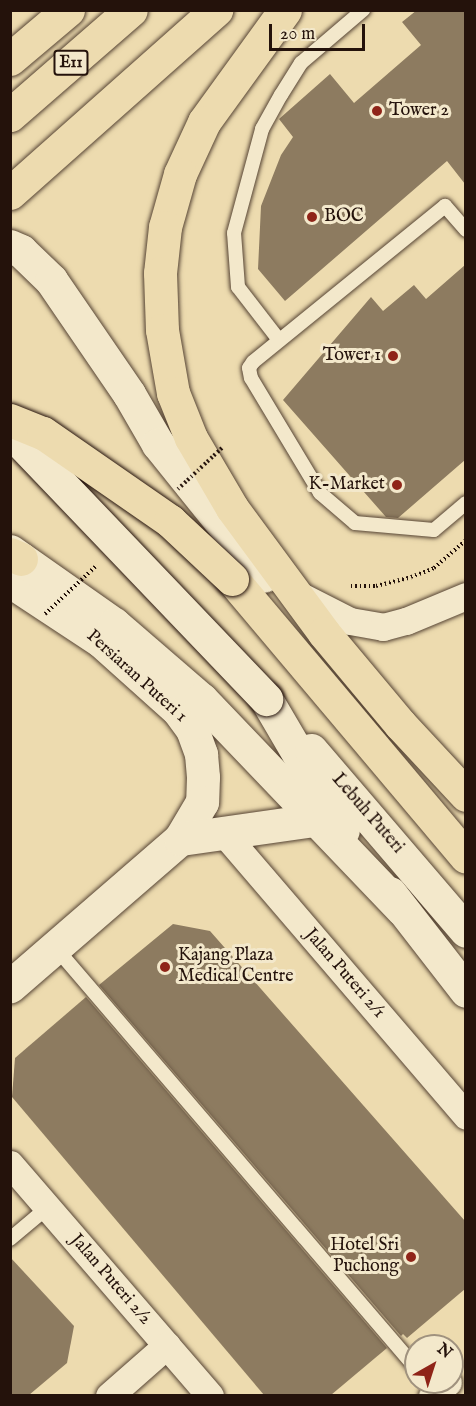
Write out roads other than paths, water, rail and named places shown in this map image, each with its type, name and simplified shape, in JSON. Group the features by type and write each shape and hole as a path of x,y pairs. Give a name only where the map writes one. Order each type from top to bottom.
{"highway":[{"name":"E11","path":"10,60 68,10"},
{"name":"E11","path":"10,115 131,10"},
{"path":"10,193 216,10"},
{"path":"285,10 204,122 180,174 165,227 160,273 162,330 173,393 191,438 232,508 324,633 400,724 465,795"},
{"path":"10,420 43,434 170,521 232,579 465,857"}],"main road":[{"path":"10,246 21,251 51,280 129,394 158,444 280,597 324,633"},
{"path":"10,431 266,699 335,818 465,991"},
{"path":"13,561 114,624 179,679 402,909"},
{"name":"Persiaran Puteri 1","path":"10,986 180,839 202,802 201,754 192,729 177,710 13,561"},
{"name":"Lebuh Puteri","path":"266,699 376,823 465,931"},
{"path":"180,839 222,831 314,820"}],"street":[{"path":"297,594 350,621 383,627 406,621 465,596"},
{"name":"Jalan Puteri 2/1","path":"222,831 465,1116"},
{"name":"Jalan Puteri 2/2","path":"10,1164 210,1395"},
{"path":"108,1395 167,1345"}],"lane":[{"path":"279,340 238,287 234,233 262,129 281,95 301,63 363,10"},
{"path":"465,230 445,206 279,340 249,368 251,378 320,493 355,523 434,530 465,503"},
{"path":"55,947 404,1354"},
{"path":"10,1239 48,1207"}],"place":[{"name":"Tower 2","path":"377,111"},
{"name":"BOC","path":"312,217"},
{"name":"Tower 1","path":"393,356"},
{"name":"K-Market","path":"397,485"},
{"name":"Kajang Plaza Medical Centre","path":"165,967"},
{"name":"Hotel Sri Puchong","path":"411,1257"}]}
